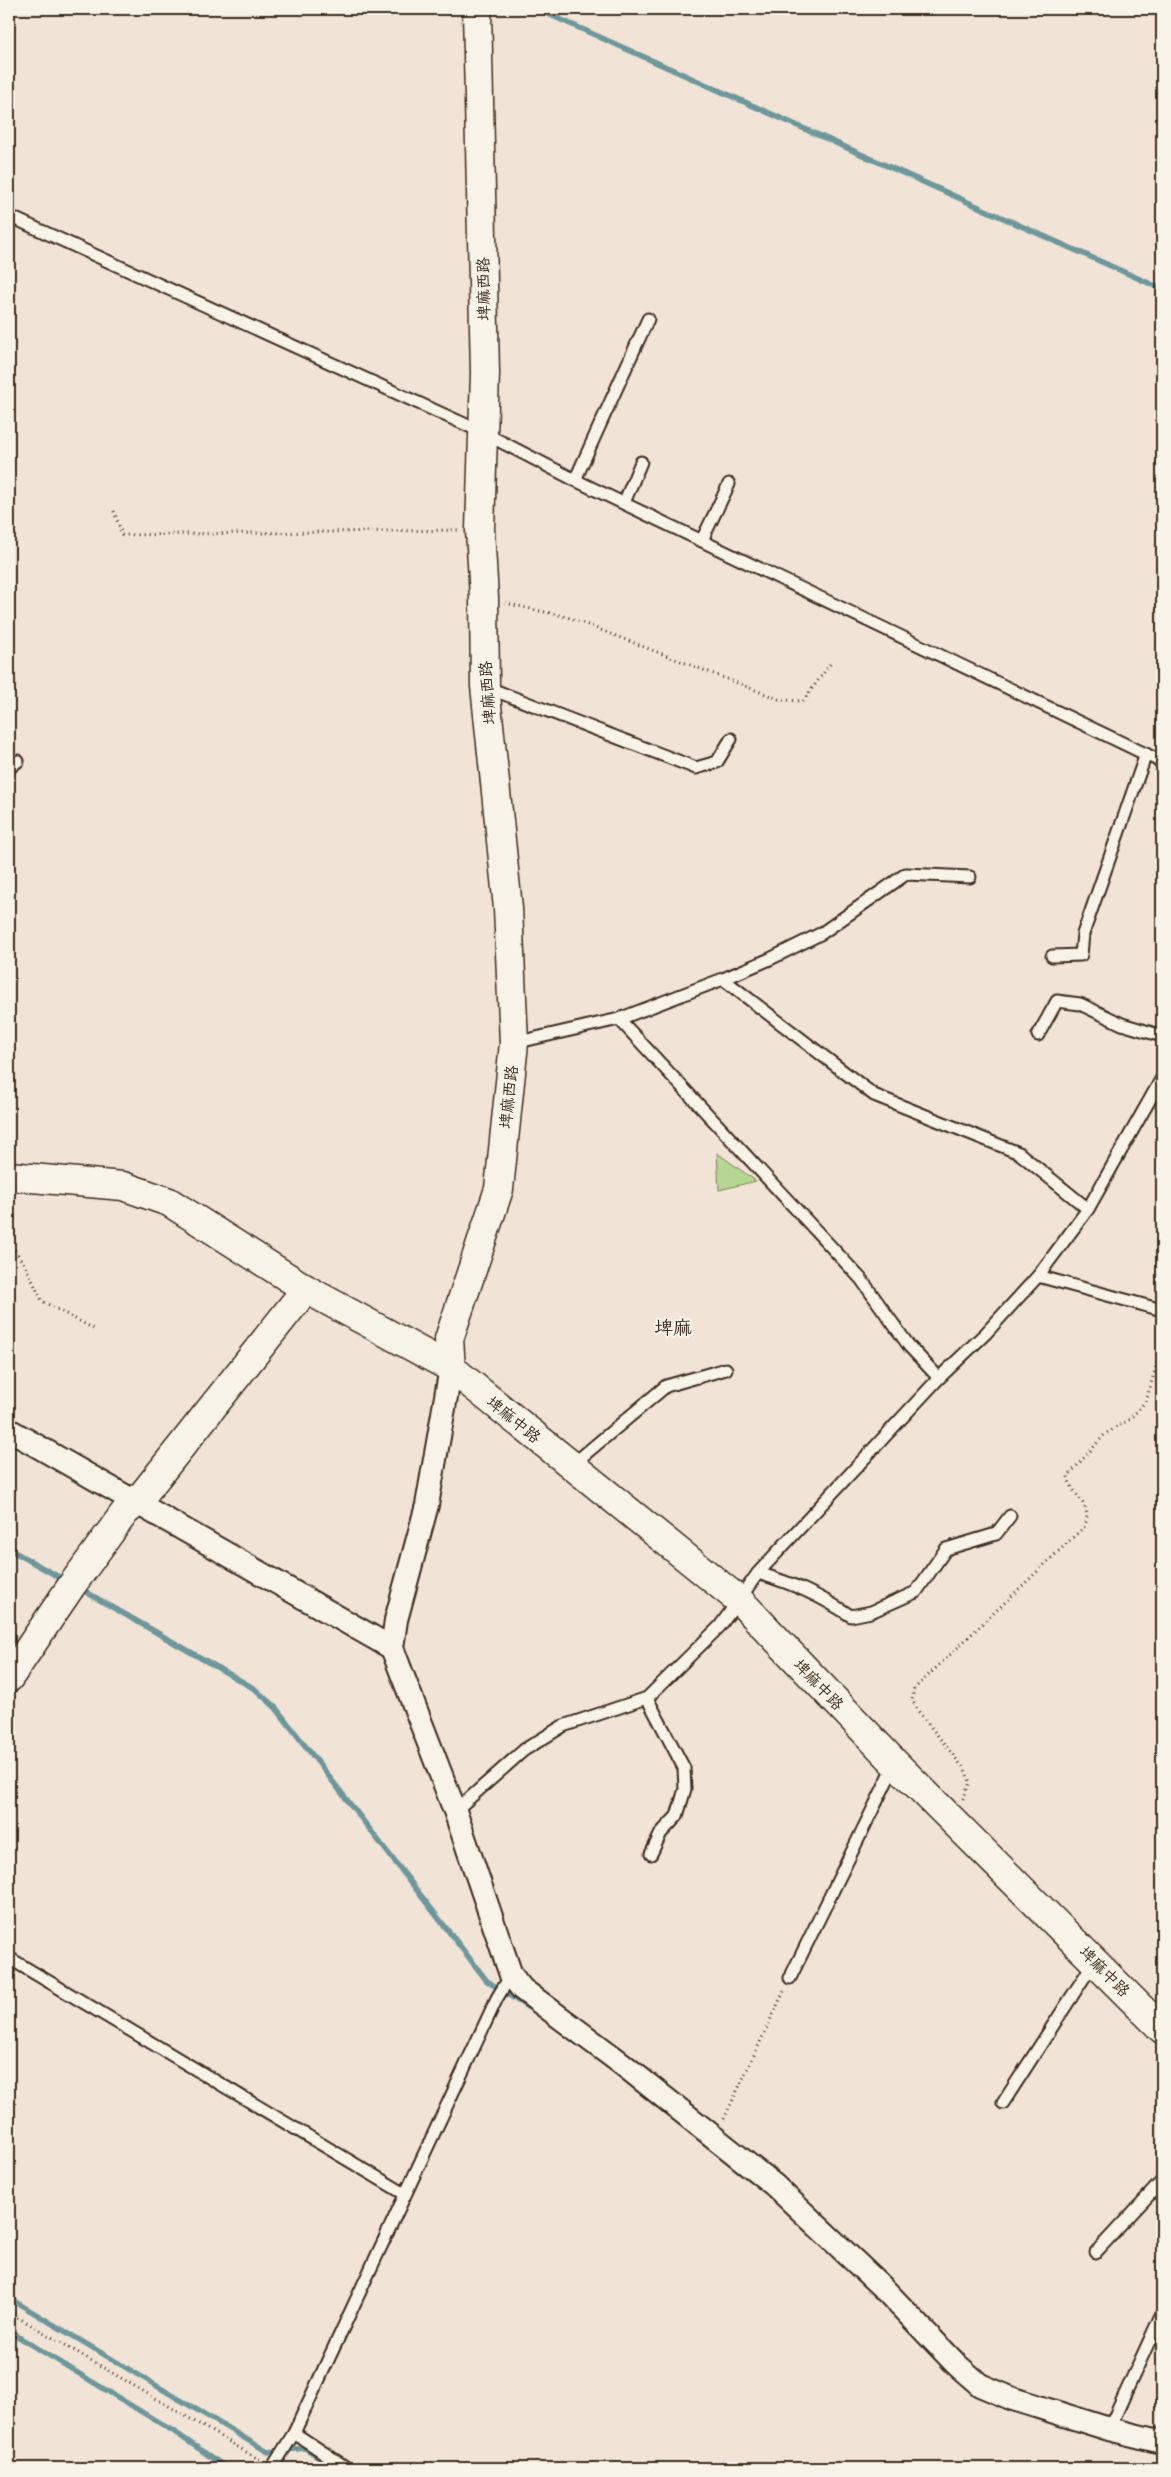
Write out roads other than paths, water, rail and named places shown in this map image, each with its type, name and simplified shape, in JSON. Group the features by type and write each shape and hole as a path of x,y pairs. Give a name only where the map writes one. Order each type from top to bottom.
{"street":[{"name":"埤麻西路","path":"451,1368 449,1339 499,1189 514,1043 508,908 485,686 484,598 480,530 484,433 477,9"},
{"name":"埤麻中路","path":"9,1176 123,1186 169,1202 306,1289 451,1368 740,1601 895,1763 1162,2028"},
{"path":"9,1678 77,1578 125,1512 137,1502 306,1289"},
{"path":"451,1368 427,1505 396,1620 392,1648 455,1811 511,1975 522,1990 715,2138 788,2199 883,2288 957,2365 980,2385 1013,2399 1109,2429 1162,2442"},
{"path":"9,1430 392,1648"}],"lane":[{"path":"9,216 484,433 575,480 1162,762"},
{"path":"575,480 648,320"},
{"path":"624,503 641,462"},
{"path":"702,540 729,484"},
{"path":"485,686 696,768 717,762 731,739"},
{"path":"1052,956 1081,955 1083,934 1146,754"},
{"path":"514,1043 619,1019 770,959 822,932 906,874 970,877"},
{"path":"723,978 874,1095 1018,1153 1088,1208"},
{"path":"1038,1035 1057,1001 1080,1004 1122,1024 1162,1036"},
{"path":"619,1019 861,1279 909,1346 939,1378"},
{"path":"455,1811 524,1750 564,1726 646,1698 720,1626 758,1574 939,1378 986,1333 1038,1276 1088,1208 1162,1078"},
{"path":"1038,1276 1162,1310"},
{"path":"572,1466 666,1386 726,1369"},
{"path":"758,1574 793,1584 820,1596 850,1616 871,1612 916,1592 946,1548 996,1534 1010,1516"},
{"path":"646,1698 684,1768 685,1789 677,1816 661,1833 651,1854"},
{"path":"790,1978 895,1763"},
{"path":"9,1958 405,2194"},
{"path":"1003,2103 1095,1961"},
{"path":"274,2465 294,2433 497,1998 511,1975"},
{"path":"1096,2252 1162,2181"},
{"path":"1109,2429 1162,2313"},
{"path":"294,2433 347,2468"}],"waterway":[{"path":"537,9 1162,289"},
{"path":"9,1549 66,1581"},
{"path":"79,1588 255,1689 276,1708 487,1981 529,2008"},
{"path":"9,2298 268,2452 305,2448 336,2468"},
{"path":"9,2331 173,2431 227,2468"}],"district":[{"name":"埤麻","path":"673,1327"}]}
